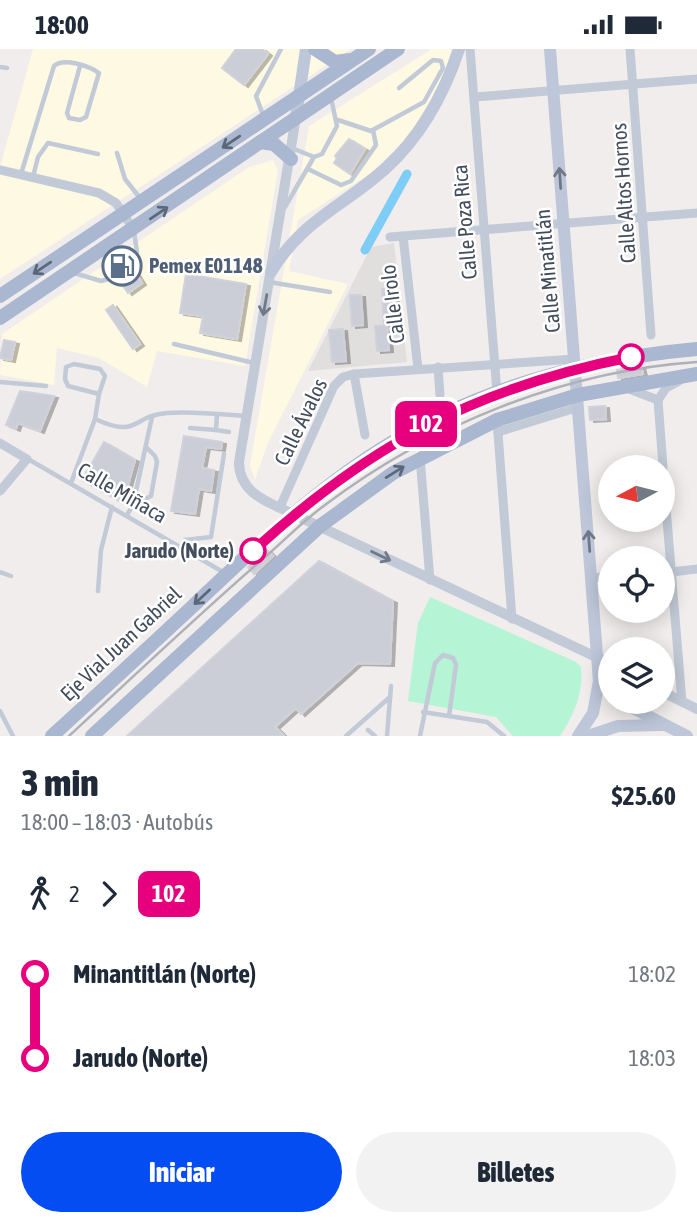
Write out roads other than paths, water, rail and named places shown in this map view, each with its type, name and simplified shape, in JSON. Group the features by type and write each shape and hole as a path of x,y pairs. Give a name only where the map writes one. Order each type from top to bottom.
{"main road":[{"path":"296,117 306,49"},
{"path":"315,49 335,62 355,59"},
{"path":"0,296 369,49"},
{"path":"0,318 134,230 398,49"},
{"path":"270,277 293,239 386,168 416,134 437,101 460,49"},
{"name":"Calle Minatitlán","path":"550,49 598,657"},
{"path":"260,142 274,144 291,153"},
{"name":"Eje Vial Juan Gabriel","path":"52,736 227,574 287,511 381,449 448,414 576,363 697,349"},
{"path":"92,736 320,526 369,489 420,457 497,426 579,401 613,387 697,374"},
{"path":"578,736 597,701 598,657"},
{"path":"643,714 687,736"},
{"path":"587,736 618,726 663,725"}],"street":[{"name":"Calle Poza Rica","path":"470,49 497,393"},
{"name":"Calle Altos Hornos","path":"631,49 651,335"},
{"path":"475,97 697,79"},
{"path":"296,117 246,416 240,475 253,493 287,511 512,619 598,657"},
{"path":"0,170 99,193 116,203 134,230"},
{"path":"390,237 697,213"},
{"name":"Calle Irolo","path":"402,236 418,369"},
{"name":"Calle Ávalos","path":"287,511 334,386 343,377 438,367 576,363"},
{"path":"438,367 440,395"},
{"path":"662,455 658,400 666,388 697,374"},
{"path":"355,375 365,435"},
{"path":"613,387 638,391 658,400"},
{"path":"497,426 512,619"},
{"name":"Calle Miñaca","path":"0,443 27,459"},
{"path":"420,457 430,580"},
{"path":"0,491 27,459"},
{"path":"675,571 697,569"},
{"path":"592,577 598,577"},
{"path":"673,623 682,702"},
{"path":"675,698 697,709"}],"lane":[{"path":"265,119 256,96 281,49"},
{"path":"338,120 369,131 424,102 443,68 441,61 433,60 399,88"},
{"path":"21,175 54,66 65,62 80,66 97,71 99,76 86,117 80,120 69,118 67,113 80,66"},
{"path":"0,67 7,68"},
{"path":"291,153 314,157 322,154 338,120 330,94"},
{"path":"308,169 341,185 351,181 376,145 373,130"},
{"path":"33,178 38,157 51,142 98,154"},
{"path":"117,153 125,179 142,201"},
{"path":"26,154 38,157"},
{"path":"281,213 314,157"},
{"path":"132,268 137,252 134,230"},
{"path":"70,272 101,281 117,277"},
{"path":"270,277 330,292"},
{"path":"174,345 255,363"},
{"path":"71,484 95,419 105,376 100,369 74,364 66,367 65,379 68,386 99,394"},
{"path":"0,382 46,386"},
{"path":"95,419 128,429 153,416 170,412 246,416"},
{"path":"216,430 217,414"},
{"path":"127,515 135,497 153,416"},
{"path":"190,428 229,432"},
{"path":"135,497 145,499 151,496 154,485 157,463 146,447"},
{"path":"181,548 184,540 211,537 224,453"},
{"name":"Calle Miñaca","path":"27,459 227,574"},
{"path":"97,591 101,550 112,507"},
{"path":"0,572 11,576"},
{"path":"420,736 435,663 443,655 453,658 456,665 449,716"},
{"path":"387,736 391,686"},
{"path":"346,736 390,697"},
{"path":"0,711 13,736"},
{"path":"423,712 487,722 504,736"},
{"path":"368,730 375,736"}],"waterway":[{"path":"365,250 407,174"}],"railway":[{"path":"69,736 310,517 366,476 409,450 454,427 549,390 647,367 697,362"}],"place":[{"name":"Pemex E01148","path":"122,266"},
{"name":"Jarudo (Norte)","path":"253,551"}]}
